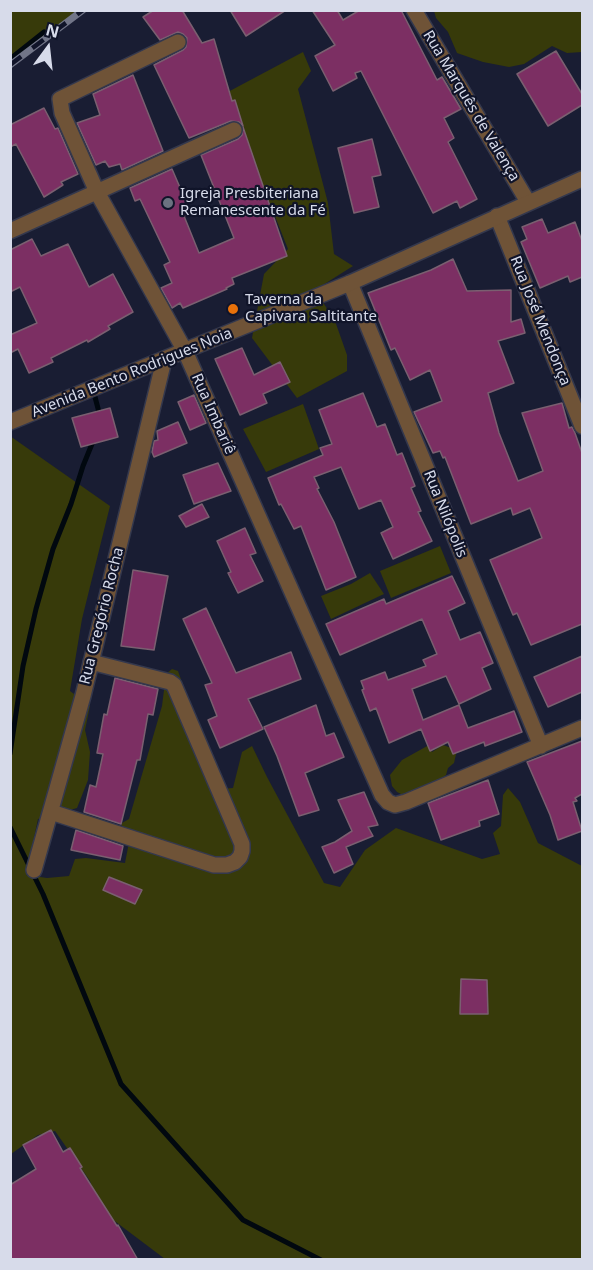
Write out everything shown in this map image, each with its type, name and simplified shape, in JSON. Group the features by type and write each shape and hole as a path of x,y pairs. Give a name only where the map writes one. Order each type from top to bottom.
{"street":[{"name":"Rua Marquês de Valença","path":"414,10 528,202"},
{"name":"Rua Imbariê","path":"178,42 60,99 62,112 97,192 185,351 374,781 388,802 395,805 541,746"},
{"path":"10,231 234,130"},
{"name":"Avenida Bento Rodrigues Noia","path":"10,422 350,283 582,179"},
{"name":"Rua José Mendonça","path":"497,216 582,426"},
{"name":"Rua Nilópolis","path":"350,283 541,746"},
{"name":"Rua Gregório Rocha","path":"34,870 91,662 164,360"},
{"path":"51,812 214,865 227,865 235,862 242,851 242,844 174,685 170,682 91,662"},
{"path":"541,746 582,728"}],"green space":[{"path":"11,10 82,10 82,11 11,64"},
{"path":"434,11 582,11 582,52 567,53 552,46 524,64 509,67 483,62 457,53 448,32 436,18"},
{"path":"303,52 311,71 298,89 328,203 334,254 353,266 315,290 335,321 347,355 347,371 297,398 252,338 264,274 288,249 226,93"},
{"path":"303,404 319,449 266,472 243,429"},
{"path":"10,436 110,506 82,619 70,691 90,706 85,730 90,752 88,780 77,808 38,819 26,875 47,878 69,876 75,859 86,858 125,863 130,837 121,828 122,823 129,819 162,706 166,674 172,669 178,671 220,789 233,788 242,752 252,746 324,883 340,887 365,850 396,828 482,859 500,854 493,833 501,826 503,795 508,788 520,802 538,843 582,866 582,1259 165,1259 100,1210 90,1181 55,1131 38,1135 11,1154"},
{"path":"440,546 451,573 391,598 380,571"},
{"path":"370,573 384,594 331,619 321,596 351,584"},
{"path":"429,745 432,752 443,745 457,750 454,763 448,768 446,775 436,783 407,797 397,792 392,786 390,775 402,760"}],"building":[{"path":"154,10 182,10 202,43 214,39 232,101 235,100 243,126 239,122 231,121 189,138 154,65 183,50 186,47 187,38 178,32 160,40 143,17"},
{"path":"230,10 286,10 246,36"},
{"path":"312,10 337,10 343,20 360,10 401,10 437,80 442,77 461,109 444,118 454,138 448,142 477,199 460,208 457,201 433,213 361,71 355,73 357,78 333,91 315,56 335,45"},
{"path":"556,51 582,94 582,105 548,126 517,74"},
{"path":"133,75 163,151 122,170 120,164 109,167 105,161 96,165 77,123 100,115 93,94"},
{"path":"44,108 55,129 58,128 78,174 61,182 63,185 44,197 16,144 10,147 10,125"},
{"path":"243,127 287,256 232,278 234,284 227,289 183,308 180,303 172,308 161,288 172,283 164,265 170,262 140,199 135,201 130,188 172,169 191,213 184,216 199,253 234,238 201,155 238,139 242,135"},
{"path":"372,139 381,175 372,177 379,207 354,213 338,148"},
{"path":"542,219 548,233 575,222 582,241 582,277 570,282 568,276 540,288 521,242 527,239 522,227"},
{"path":"32,239 41,256 68,244 89,287 113,274 133,312 108,326 110,329 88,342 87,340 51,358 53,362 29,373 18,349 10,353 10,335 37,323 20,287 10,292 10,250"},
{"path":"453,259 467,291 511,290 511,322 521,319 525,333 498,341 514,383 488,393 499,433 518,481 543,471 522,413 562,403 569,428 572,427 582,453 582,624 531,645 517,613 513,615 490,560 542,538 530,508 513,515 511,508 471,524 445,457 443,458 440,451 433,453 414,412 442,401 430,370 410,380 395,348 391,350 368,293 431,270"},
{"path":"242,348 254,375 280,362 290,382 263,394 267,403 240,415 215,359"},
{"path":"363,393 377,427 385,424 397,455 402,453 415,486 411,488 421,511 418,512 432,541 393,559 381,533 393,527 381,500 359,509 341,467 314,477 319,488 317,489 334,522 356,577 326,590 301,526 294,529 281,504 279,505 268,478 323,455 320,448 332,444 319,410"},
{"path":"194,395 206,423 190,430 178,402"},
{"path":"110,408 118,437 81,447 72,418"},
{"path":"178,422 187,443 154,457 152,452 154,441 158,440 157,431"},
{"path":"218,463 231,491 194,504 183,475"},
{"path":"202,504 209,517 186,527 179,516"},
{"path":"245,528 256,553 250,555 263,581 238,593 217,541"},
{"path":"133,570 168,576 154,650 121,646"},
{"path":"452,576 465,603 448,611 460,640 480,632 493,663 482,668 491,689 459,704 446,676 412,689 423,720 459,705 468,728 514,711 522,732 485,746 484,742 453,754 448,742 430,751 421,729 389,743 376,708 370,711 361,681 385,672 388,680 426,666 423,660 437,654 422,619 340,655 326,624 384,599 386,604"},
{"path":"206,608 236,673 291,652 301,679 248,699 263,729 220,748 208,720 217,716 205,685 212,683 183,619"},
{"path":"582,656 582,692 548,707 534,677"},
{"path":"115,678 158,689 153,715 148,714 140,760 137,760 121,824 84,812 90,785 96,787 103,754 97,753 104,714 107,715"},
{"path":"316,705 326,736 334,733 344,757 305,773 319,810 299,816 264,727"},
{"path":"582,741 582,794 575,798 577,801 573,802 582,831 558,840 527,762"},
{"path":"488,780 499,814 479,821 480,826 441,840 428,803"},
{"path":"364,792 378,825 368,827 373,836 346,847 353,864 334,873 322,847 352,831 338,800"},
{"path":"76,830 123,846 120,860 71,850"},
{"path":"109,877 142,890 135,904 103,890"},
{"path":"461,979 487,980 488,1014 460,1014"},
{"path":"51,1130 63,1152 70,1148 82,1167 80,1168 138,1260 10,1260 10,1185 36,1169 23,1145"}],"waterway":[{"path":"10,59 44,32"},
{"path":"95,397 100,416"},
{"path":"10,754 23,666 36,609 53,549 94,439"},
{"path":"10,827 43,894 121,1084 243,1220 321,1260"}],"railway":[{"path":"10,65 83,10"}],"place":[{"name":"Igreja Presbiteriana Remanescente da Fé","path":"168,203"},
{"name":"Taverna da Capivara Saltitante","path":"233,309"}]}
